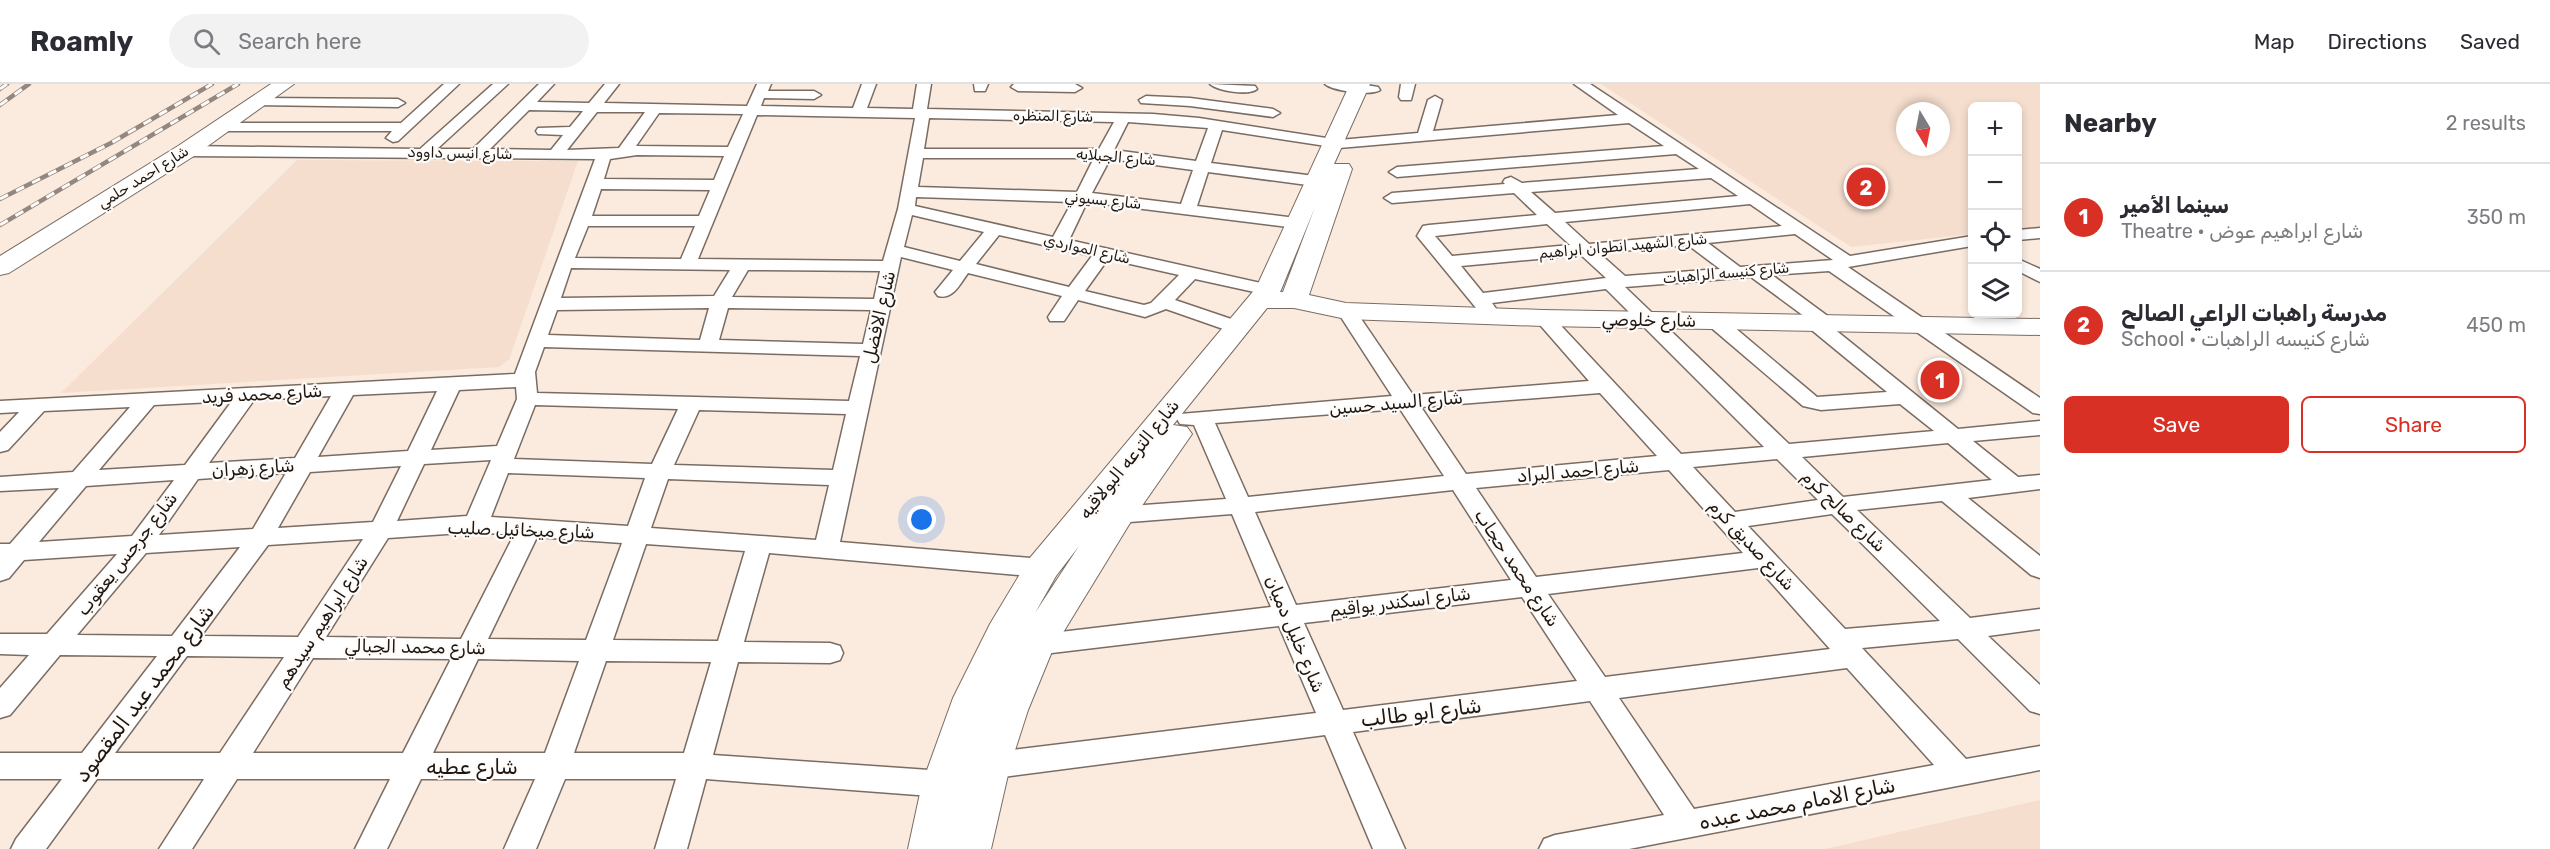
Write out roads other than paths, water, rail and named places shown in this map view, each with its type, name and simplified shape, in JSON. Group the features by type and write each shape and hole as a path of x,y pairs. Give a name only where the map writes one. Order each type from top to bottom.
{"main road":[{"name":"شارع احمد حلمي","path":"0,250 162,150 260,93 284,84"},
{"name":"شارع الترعه البولاقيه","path":"968,849 988,766 1007,710 1035,645 1117,515 1180,424 1236,327 1274,297 1341,143 1359,86"},
{"name":"شارع احمد حلمي","path":"0,267 222,127 260,93"},
{"name":"شارع الترعه البولاقيه","path":"1274,297 1296,223 1315,181 1341,143"},
{"name":"شارع خلوصي","path":"1274,297 1346,311 1485,307 1543,318 2040,327"},
{"name":"شارع الترعه البولاقيه","path":"931,849 944,784 974,698 1004,634 1042,568 1180,424 1256,334 1271,320 1294,312 1346,311"}],"street":[{"path":"377,152 452,84"},
{"path":"425,152 501,84"},
{"path":"478,153 547,84"},
{"path":"556,154 612,84"},
{"path":"859,112 869,84"},
{"name":"شارع الافضل","path":"826,550 892,258 908,200 922,117 919,105 924,84"},
{"path":"1217,84 1250,89"},
{"path":"1581,84 1798,229 1923,326 2038,405"},
{"path":"1016,115 1019,85 1075,86 1075,116"},
{"path":"687,265 719,185 762,89 814,95"},
{"path":"289,151 366,90"},
{"path":"260,93 350,103 398,103"},
{"path":"1178,120 1193,97"},
{"path":"1146,100 1193,97 1273,113"},
{"path":"1425,135 1435,100"},
{"name":"شارع المنظره","path":"525,106 1123,117 1178,120 1341,143 1632,118"},
{"path":"625,151 655,108"},
{"path":"1059,242 1123,117"},
{"path":"1188,209 1216,125"},
{"path":"222,127 404,127"},
{"path":"543,131 575,130"},
{"path":"634,138 736,146"},
{"name":"شارع انيس داوود","path":"186,151 604,155 625,151 736,146"},
{"path":"1397,172 1679,149"},
{"name":"شارع الجبلايه","path":"915,153 1104,153 1315,181"},
{"path":"476,524 504,459 526,390 536,341 582,221 604,155"},
{"name":"شارع صالح كرم","path":"1491,164 1584,249 1647,320 2040,703"},
{"path":"1392,198 1714,173"},
{"path":"595,184 719,185"},
{"name":"شارع بسيوني","path":"908,200 1082,197 1296,223"},
{"path":"1485,307 1426,236 1430,230 1754,199"},
{"name":"شارع المواردي","path":"908,200 996,228 1191,273 1274,297"},
{"path":"582,221 705,220"},
{"path":"944,292 996,228"},
{"name":"شارع الشهيد انطوان ابراهيم","path":"1447,262 1798,229"},
{"path":"2022,235 2040,233"},
{"path":"1692,239 1735,272"},
{"name":"شارع كنيسه الراهبات","path":"1485,307 1616,283 1841,263 1968,242"},
{"path":"1057,317 1104,252"},
{"path":"564,263 742,265 892,258 964,267 1141,310 1155,309 1191,273"},
{"path":"708,346 720,302 742,265"},
{"path":"2022,267 2040,278"},
{"path":"1755,271 2013,485"},
{"path":"549,304 720,302 882,305"},
{"path":"1163,302 1236,327"},
{"name":"شارع محمد حجاب","path":"1346,311 1687,824"},
{"name":"شارع صديق كرم","path":"1543,318 1960,773"},
{"path":"1715,321 1810,402 1821,404 1905,397"},
{"path":"536,341 872,350"},
{"name":"شارع محمد فريد","path":"0,407 451,384 692,403 859,408"},
{"name":"شارع ابراهيم سيدهم","path":"175,849 381,530 451,384"},
{"name":"شارع السيد حسين","path":"1180,424 1605,386"},
{"name":"شارع محمد عبد المقصود","path":"27,849 261,537 345,390"},
{"name":"شارع جرجس يعقوب","path":"0,707 139,545 247,394"},
{"path":"0,572 9,553 80,478 147,400"},
{"path":"520,849 555,766 659,472 692,403"},
{"path":"0,445 38,405"},
{"name":"شارع خليل دميان","path":"1180,424 1240,507 1389,849"},
{"name":"شارع احمد البراد","path":"1117,515 1240,507 1460,482 2040,428"},
{"name":"شارع زهران","path":"0,484 416,458 504,459 659,472 843,478"},
{"path":"1729,521 1839,507 1852,503 2040,482"},
{"path":"1946,492 2040,569"},
{"name":"شارع ميخائيل صليب","path":"9,553 476,524 759,544 1042,568"},
{"path":"371,849 529,528"},
{"path":"671,849 693,766 759,544"},
{"name":"شارع اسكندر يواقيم","path":"1035,645 1764,559"},
{"name":"شارع ابو طالب","path":"988,766 1598,689 1964,629 2040,619"},
{"name":"شارع محمد الجبالي","path":"0,644 307,645 830,653"},
{"name":"شارع الامام محمد عبده","path":"1555,849 2040,758"},
{"name":"شارع عطيه","path":"0,766 693,766 944,784"}],"railway":[{"path":"0,89 7,84"},
{"path":"0,105 29,84"},
{"path":"0,199 111,143 212,84"},
{"path":"0,225 238,84"}],"place":[{"name":"مدرسة راهبات الراعي الصالح","path":"1866,187"},
{"name":"سينما الأمير","path":"1940,380"}]}
